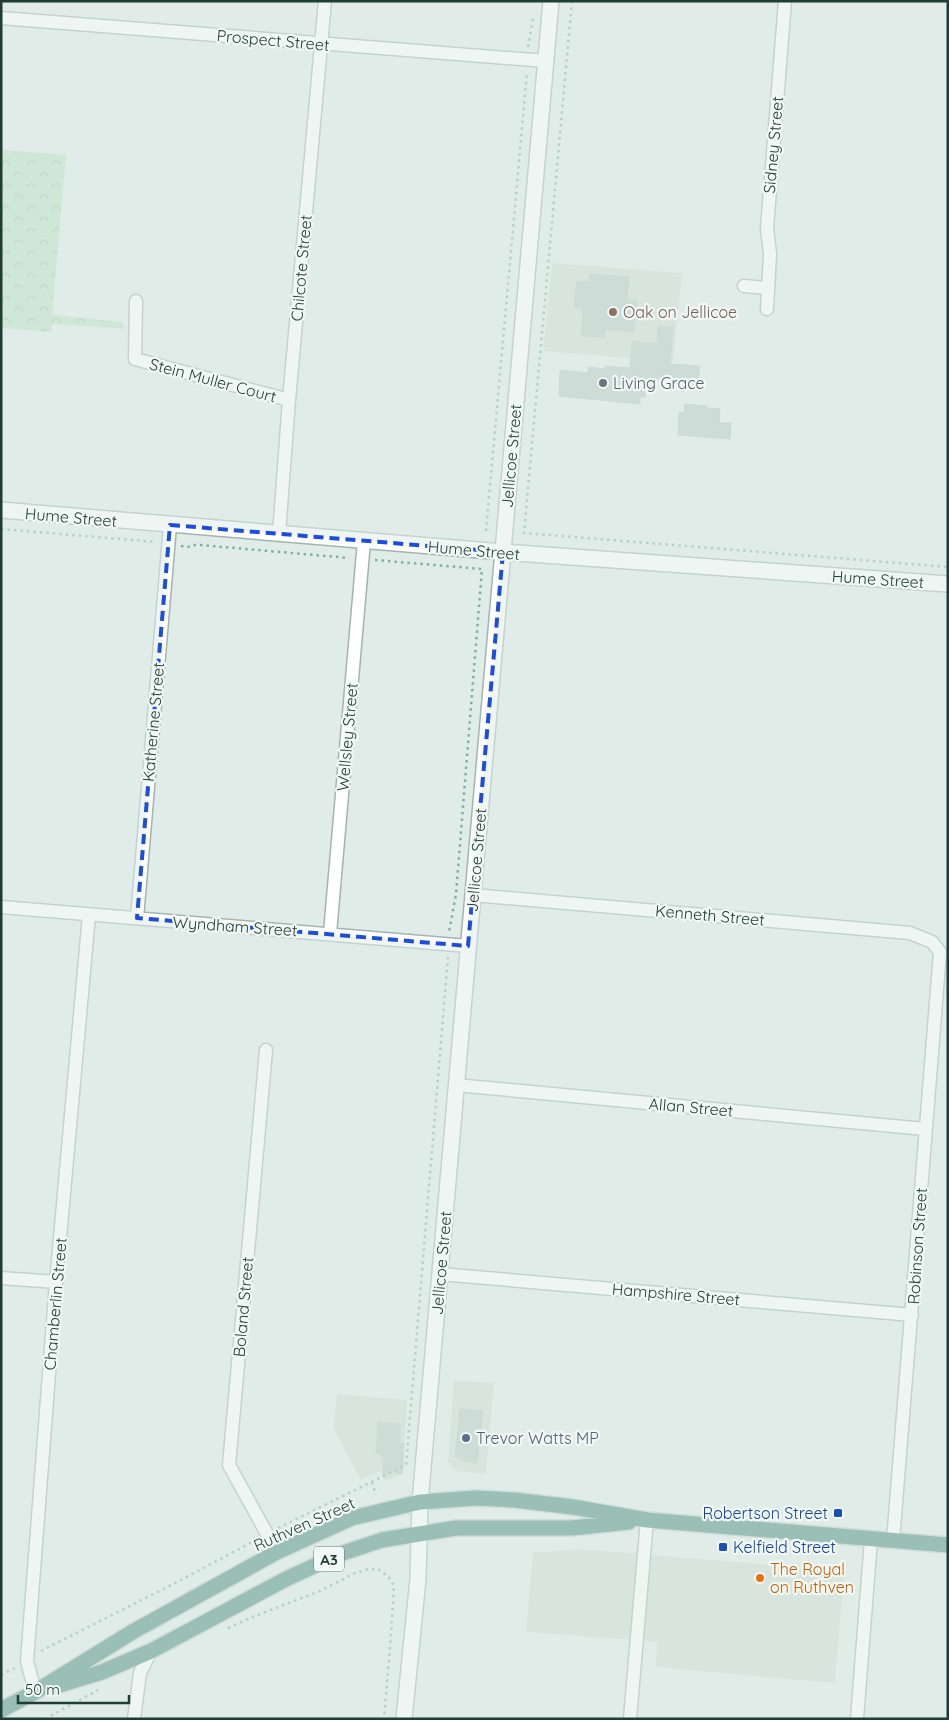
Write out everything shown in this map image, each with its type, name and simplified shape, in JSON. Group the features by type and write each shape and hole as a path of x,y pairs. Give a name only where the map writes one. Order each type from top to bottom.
{"highway":[{"name":"Ruthven Street","path":"1,1710 35,1692 134,1631 277,1552 352,1518 420,1502 476,1498 514,1500 573,1507 647,1520 948,1545"},
{"name":"Ruthven Street","path":"35,1692 102,1672 151,1651 286,1580 340,1554 382,1540 460,1528 572,1528 647,1520"}],"street":[{"name":"Chilcote Street","path":"279,534 289,400 325,1"},
{"name":"Jellicoe Street","path":"404,1719 418,1579 420,1502 551,1"},
{"name":"Sidney Street","path":"767,309 770,254 766,228 785,1"},
{"name":"Prospect Street","path":"1,18 546,61"},
{"path":"744,286 768,288"},
{"name":"Stein Muller Court","path":"136,301 135,359 289,400"},
{"name":"Hume Street","path":"1,510 503,552 948,584"},
{"name":"Katherine Street","path":"137,918 170,525"},
{"name":"Wellsley Street","path":"330,933 364,541"},
{"name":"Kenneth Street","path":"473,895 910,933 932,942 940,952"},
{"name":"Wyndham Street","path":"1,907 468,946"},
{"name":"Chamberlin Street","path":"35,1692 27,1661 56,1282 90,915"},
{"name":"Robinson Street","path":"893,1541 940,952"},
{"name":"Boland Street","path":"266,1050 229,1465 277,1552"},
{"name":"Allan Street","path":"456,1085 925,1129"},
{"name":"Hampshire Street","path":"440,1274 912,1315"},
{"path":"1,1278 56,1282"},
{"path":"630,1719 647,1520"},
{"path":"857,1719 870,1539"},
{"path":"134,1719 140,1673 151,1651"}],"path":[{"path":"572,1 524,533 948,567"},
{"path":"486,531 530,35 534,16"},
{"path":"1,529 188,547 200,545 482,570 456,884 448,944 406,1465 44,1649 1,1675"},
{"path":"372,1482 376,1496"},
{"path":"223,1631 356,1574 369,1569 378,1569 388,1576 394,1586 384,1719"},
{"path":"45,1719 106,1687"}],"highlighted area":[{"path":"170,525 503,552 468,946 137,918"}],"shaded area":[{"name":"Oak on Jellicoe","path":"552,263 682,273 673,362 543,351"},
{"path":"454,1380 494,1383 486,1474 456,1471 448,1462"},
{"path":"337,1394 407,1400 403,1474 385,1481 380,1471 361,1480 333,1427"},
{"path":"581,1549 844,1571 835,1683 656,1667 657,1642 526,1632 533,1553"}],"green space":[{"path":"1,150 66,155 52,315 122,322 125,329 52,324 51,332 1,328"}],"building":[{"path":"590,274 629,277 627,300 637,300 634,332 605,329 605,337 581,336 583,309 574,307 576,286 577,281 589,282"},
{"path":"658,326 673,327 670,364 700,366 698,381 646,378 645,397 640,397 640,404 559,396 560,370 588,373 588,367 605,369 605,366 630,368 632,341 657,344"},
{"path":"685,404 720,409 719,423 731,423 730,439 678,435 679,412 684,413"},
{"path":"460,1409 483,1411 477,1463 467,1462 461,1460 461,1457 455,1457"},
{"path":"378,1422 400,1424 400,1443 404,1444 402,1474 391,1472 383,1476 384,1457 381,1457 382,1454 376,1453"}],"place":[{"name":"Oak on Jellicoe","path":"613,312"},
{"name":"Living Grace","path":"603,383"},
{"name":"Trevor Watts MP","path":"466,1438"},
{"name":"Robertson Street","path":"838,1513"},
{"name":"Kelfield Street","path":"723,1547"},
{"name":"The Royal on Ruthven","path":"760,1578"}]}
